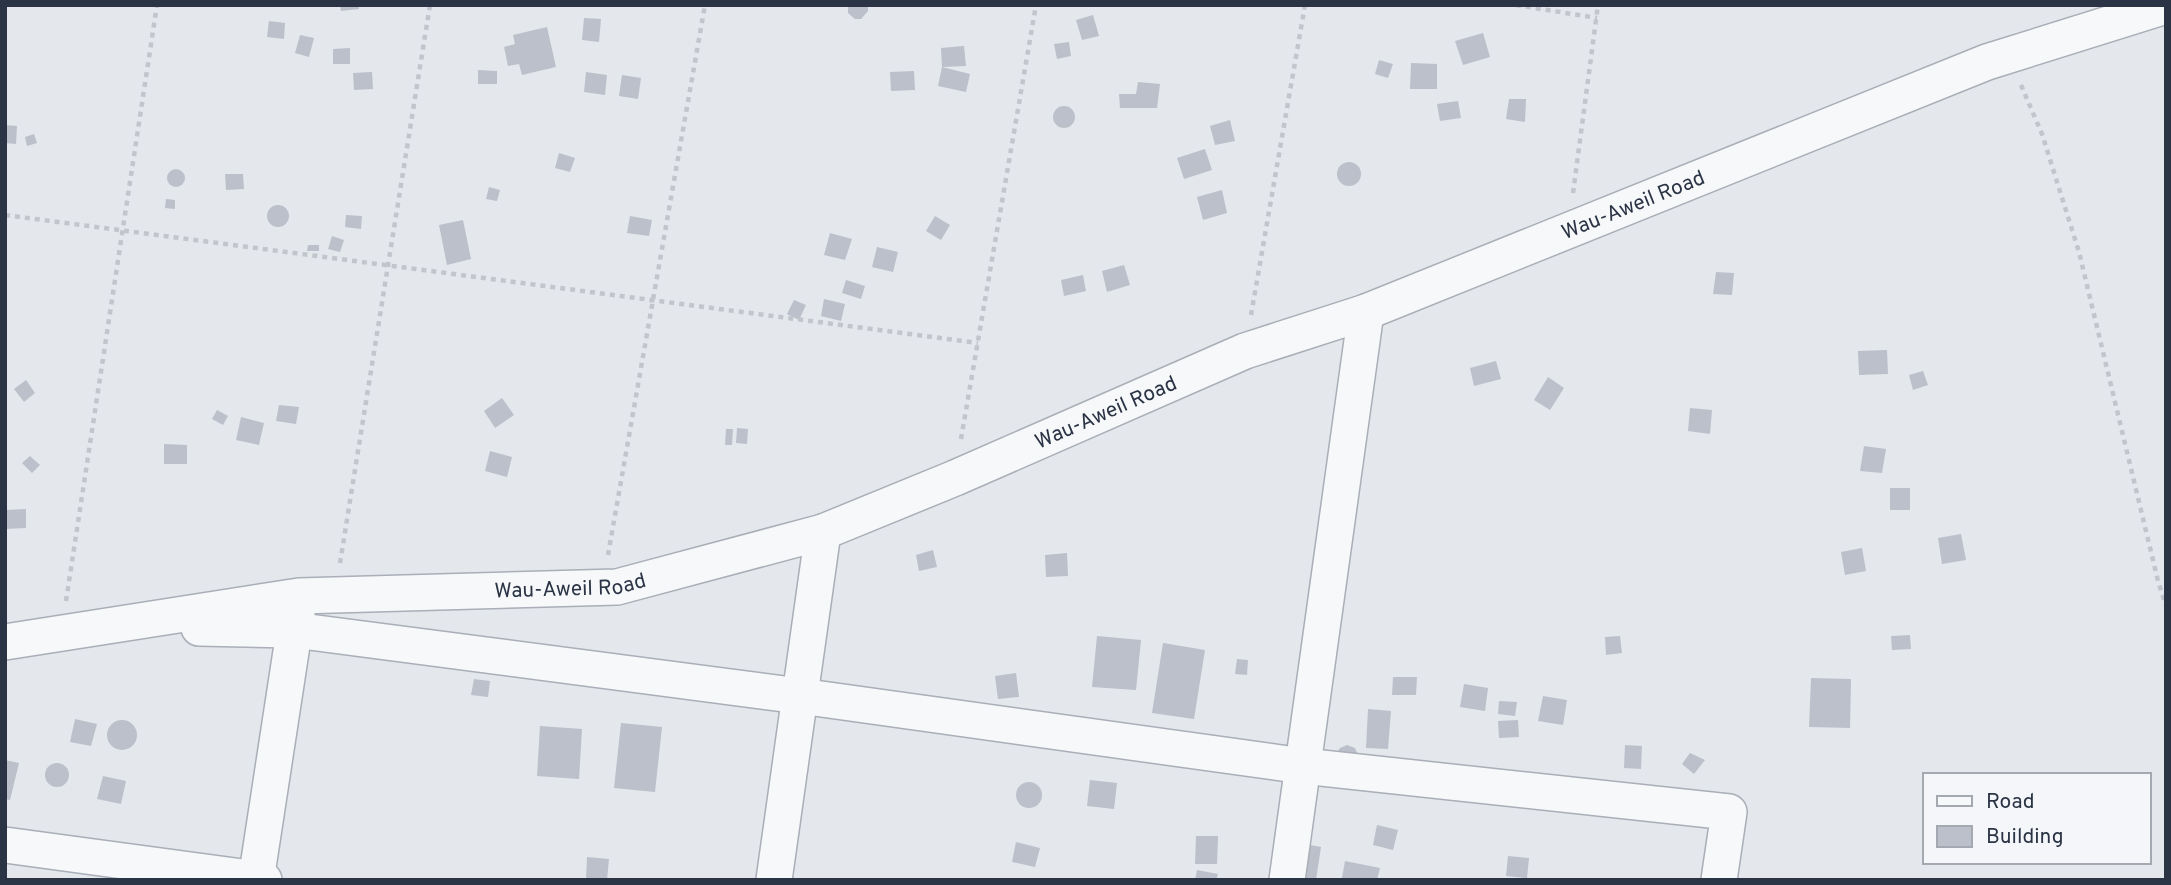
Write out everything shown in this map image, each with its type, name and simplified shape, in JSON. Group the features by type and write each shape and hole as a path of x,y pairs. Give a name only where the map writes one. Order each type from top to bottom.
{"street":[{"name":"Wau-Aweil Road","path":"5,642 299,596 617,587 823,532 955,478 1245,351 1366,312 1974,67 2166,6"},
{"path":"1287,880 1366,312"},
{"path":"774,880 823,532"},
{"path":"5,845 259,879 299,596"},
{"path":"98,626 294,630 800,696 1303,766 1729,812 1719,880"}],"path":[{"path":"61,632 157,5"},
{"path":"335,595 430,5"},
{"path":"602,587 705,5"},
{"path":"955,478 1036,5"},
{"path":"1245,351 1305,5"},
{"path":"1516,5 1597,18"},
{"path":"1568,232 1598,5"},
{"path":"2008,55 2042,134 2079,252 2166,607"},
{"path":"5,215 978,343"}],"building":[{"path":"340,5 358,5 359,9 341,11"},
{"path":"848,5 868,5 868,11 861,19 855,19 848,13"},
{"path":"1093,15 1099,36 1082,40 1076,20"},
{"path":"584,18 601,19 599,42 582,40"},
{"path":"269,21 285,23 284,39 267,37"},
{"path":"547,27 556,67 522,75 519,64 508,66 504,47 515,44 513,35"},
{"path":"1483,33 1490,57 1463,65 1455,41"},
{"path":"300,35 314,38 309,57 295,53"},
{"path":"1069,42 1071,56 1057,59 1054,44"},
{"path":"964,46 966,66 942,67 941,48"},
{"path":"350,48 350,64 333,64 333,49"},
{"path":"1379,60 1393,64 1388,78 1375,74"},
{"path":"1411,63 1437,64 1437,89 1410,89"},
{"path":"942,67 970,74 966,92 938,86"},
{"path":"478,70 497,71 497,84 478,84"},
{"path":"914,71 915,90 891,91 890,72"},
{"path":"372,72 373,89 354,90 353,73"},
{"path":"586,72 607,75 605,95 584,92"},
{"path":"622,75 641,78 638,99 619,96"},
{"path":"1138,82 1160,84 1157,108 1120,108 1119,94 1136,94"},
{"path":"1509,99 1526,99 1525,122 1506,119"},
{"path":"1458,101 1461,118 1440,121 1437,104"},
{"path":"1064,106 1074,113 1075,117 1068,127 1064,128 1054,121 1053,117 1060,107"},
{"path":"1230,120 1235,141 1215,145 1210,126"},
{"path":"5,125 17,126 16,144 5,143"},
{"path":"34,134 37,143 27,146 25,137"},
{"path":"1205,149 1212,170 1184,179 1177,158"},
{"path":"559,153 575,158 570,172 555,168"},
{"path":"1349,162 1360,169 1361,174 1354,185 1349,186 1338,179 1337,174 1344,163"},
{"path":"176,169 182,172 185,178 182,184 176,187 170,184 167,178 170,172"},
{"path":"225,174 243,174 244,189 226,190"},
{"path":"489,187 500,190 497,201 486,199"},
{"path":"1222,190 1227,213 1203,220 1197,197"},
{"path":"166,199 175,200 175,209 165,208"},
{"path":"278,205 286,208 289,216 286,224 278,227 270,224 267,216 270,208"},
{"path":"346,215 362,216 361,229 345,227"},
{"path":"630,216 652,220 649,236 627,233"},
{"path":"935,216 950,225 941,240 926,231"},
{"path":"463,220 471,259 447,265 439,225"},
{"path":"830,233 852,239 845,260 824,255"},
{"path":"332,236 344,240 340,252 328,249"},
{"path":"308,245 319,245 319,251 307,251"},
{"path":"877,247 898,252 893,272 872,267"},
{"path":"1124,265 1130,285 1107,292 1102,271"},
{"path":"1716,272 1734,273 1732,295 1713,294"},
{"path":"1083,275 1086,291 1064,296 1061,280"},
{"path":"846,280 865,286 861,299 842,293"},
{"path":"824,299 845,304 841,321 821,316"},
{"path":"794,300 806,305 799,320 787,314"},
{"path":"1887,350 1888,374 1859,375 1858,351"},
{"path":"1496,361 1501,379 1474,386 1470,368"},
{"path":"1923,371 1928,385 1913,390 1909,375"},
{"path":"1548,377 1564,388 1550,410 1534,400"},
{"path":"26,380 35,393 24,402 14,389"},
{"path":"502,398 514,415 495,428 484,411"},
{"path":"279,405 299,407 296,424 276,421"},
{"path":"1690,408 1712,410 1710,434 1688,431"},
{"path":"217,410 228,416 223,425 212,419"},
{"path":"241,417 264,423 259,445 236,440"},
{"path":"737,428 748,429 747,444 736,443"},
{"path":"726,429 733,429 732,445 725,445"},
{"path":"164,444 187,445 187,464 164,464"},
{"path":"1864,446 1886,449 1882,473 1860,471"},
{"path":"490,451 512,457 507,477 485,471"},
{"path":"30,456 40,465 32,473 22,463"},
{"path":"1890,488 1910,488 1910,510 1890,510"},
{"path":"26,509 26,528 5,529 5,510"},
{"path":"1961,534 1966,560 1942,564 1938,538"},
{"path":"1862,548 1866,571 1845,575 1841,552"},
{"path":"933,550 937,567 919,571 916,555"},
{"path":"1067,553 1068,576 1046,577 1045,555"},
{"path":"1910,635 1911,649 1892,650 1891,636"},
{"path":"1097,636 1141,640 1136,690 1092,687"},
{"path":"1620,636 1622,653 1606,655 1605,637"},
{"path":"1163,643 1205,650 1194,719 1152,713"},
{"path":"1237,659 1248,660 1247,675 1235,674"},
{"path":"1016,673 1019,697 998,699 995,676"},
{"path":"1393,677 1417,677 1416,695 1392,695"},
{"path":"1811,678 1851,679 1850,728 1809,727"},
{"path":"474,679 490,681 488,697 471,695"},
{"path":"1464,684 1488,688 1485,711 1460,707"},
{"path":"1543,696 1567,700 1563,725 1538,721"},
{"path":"1499,701 1517,702 1515,716 1498,714"},
{"path":"1368,709 1391,711 1388,749 1366,748"},
{"path":"75,719 97,724 91,746 70,742"},
{"path":"122,720 128,721 136,729 136,741 128,749 122,750 116,749 108,741 107,735 108,729 116,721"},
{"path":"1518,720 1519,737 1499,738 1498,721"},
{"path":"621,723 662,727 655,792 614,788"},
{"path":"540,726 582,729 579,779 537,776"},
{"path":"1347,745 1355,748 1358,755 1336,754 1340,748"},
{"path":"1625,745 1642,746 1641,769 1624,768"},
{"path":"1690,753 1705,760 1694,774 1682,764"},
{"path":"5,760 19,763 10,800 5,799"},
{"path":"57,763 65,767 69,775 65,783 57,787 49,783 45,775 49,767"},
{"path":"103,776 126,781 121,804 97,799"},
{"path":"1090,780 1117,783 1114,809 1087,806"},
{"path":"1029,782 1038,786 1042,795 1038,804 1029,808 1020,804 1016,795 1020,786"},
{"path":"1377,825 1398,830 1393,850 1373,845"},
{"path":"1196,836 1218,836 1217,864 1195,864"},
{"path":"1016,842 1040,848 1035,867 1012,862"},
{"path":"1299,843 1321,847 1316,880 1293,877"},
{"path":"1508,856 1529,858 1527,878 1506,876"},
{"path":"587,857 609,859 607,880 586,880"},
{"path":"1345,861 1380,868 1377,880 1342,878"},
{"path":"1197,870 1218,874 1216,880 1195,880"}]}
